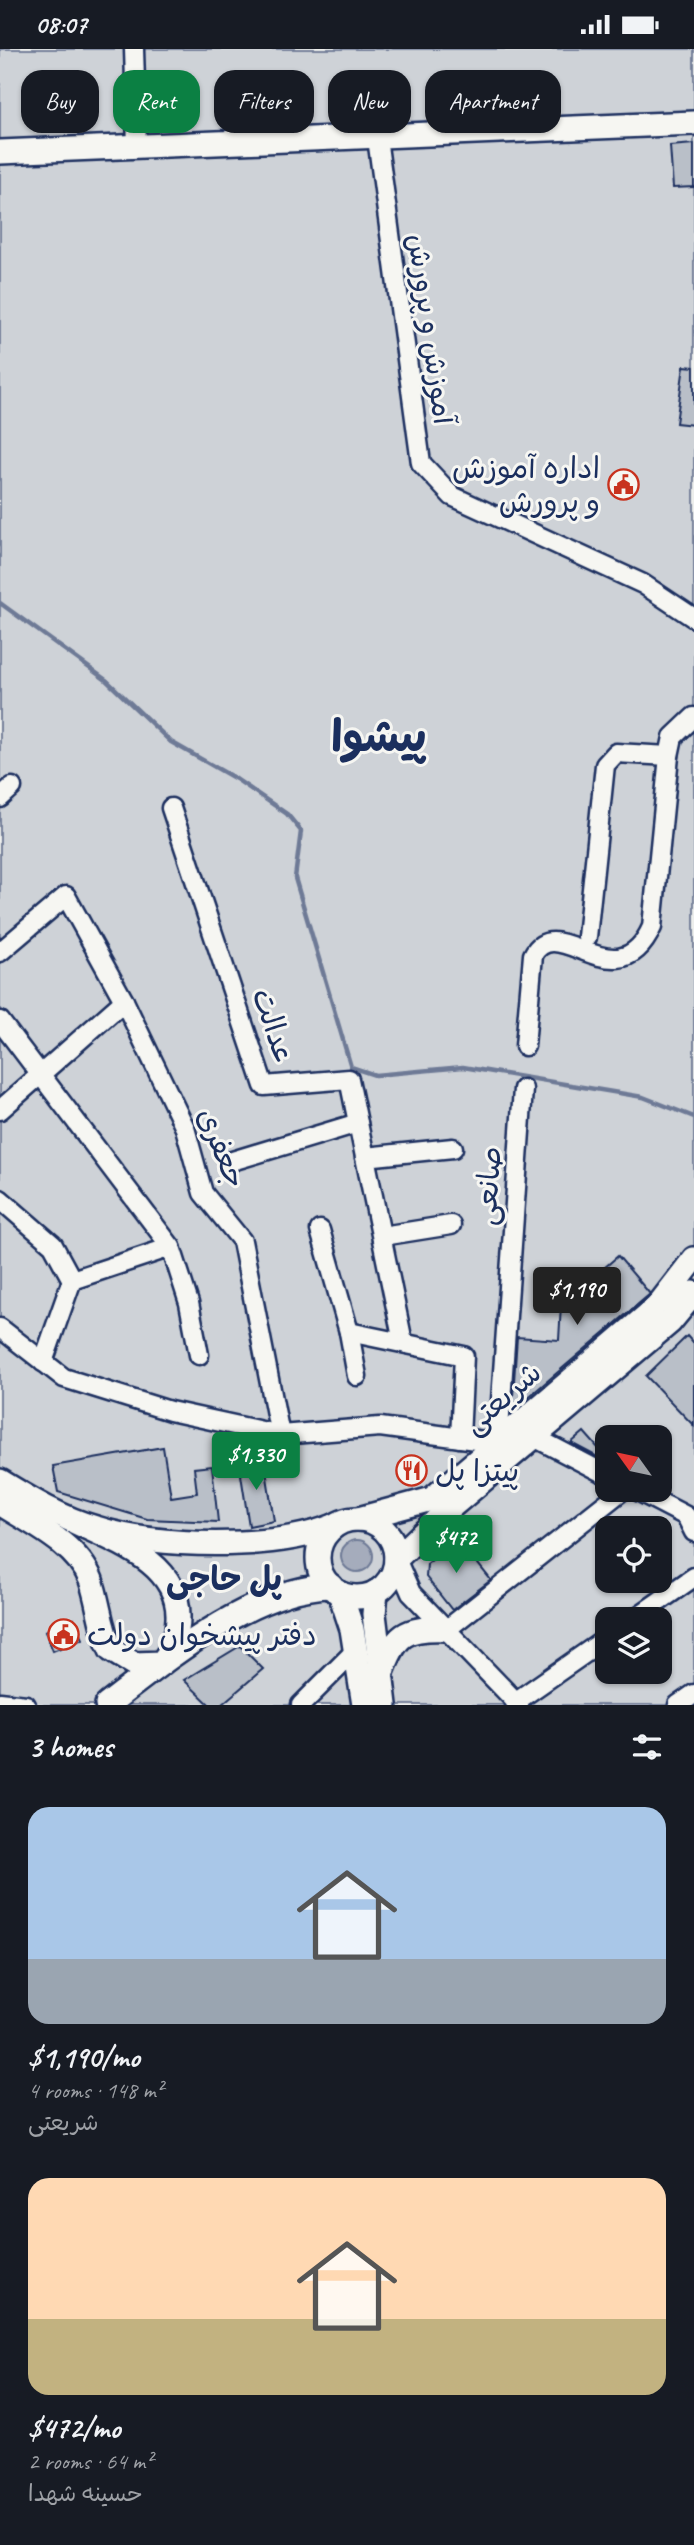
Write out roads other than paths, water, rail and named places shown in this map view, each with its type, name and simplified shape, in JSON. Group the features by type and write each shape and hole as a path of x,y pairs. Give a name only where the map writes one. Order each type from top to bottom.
{"main road":[{"path":"0,152 694,123"},
{"name":"شریعتی","path":"358,1518 432,1499 657,1307 694,1259"},
{"name":"شریعتی","path":"397,1559 445,1512 670,1322 694,1293"},
{"path":"0,1481 45,1509 145,1558 169,1582 178,1606 178,1621 172,1646 162,1663"},
{"path":"0,1503 47,1533 81,1561 90,1577 111,1650 134,1664 162,1663"},
{"path":"69,1519 128,1536 231,1543 300,1538 358,1518 381,1526 390,1535 397,1559 391,1578 376,1592 352,1597 336,1590 310,1587 257,1606 162,1663 107,1705"},
{"path":"334,1526 321,1544 318,1556 324,1578 336,1590 348,1611 364,1705"},
{"path":"376,1592 374,1614 384,1705"},
{"path":"381,1675 388,1653 401,1637 416,1628 447,1629"}],"street":[{"path":"134,49 137,147"},
{"name":"آموزش و پرورش","path":"377,138 421,463 453,496 643,583 694,618"},
{"path":"525,1046 533,955 538,947 562,941 590,956 610,959 626,957 645,943 652,927 673,737 694,717"},
{"path":"587,937 605,765 616,753 669,756"},
{"name":"عدالت","path":"171,808 264,1086 349,1079 403,1342"},
{"name":"جعفری","path":"0,952 66,896 124,1002 185,1128 204,1193 242,1241 280,1435"},
{"path":"0,1110 124,1002"},
{"path":"0,1021 170,1247 189,1303 199,1355"},
{"name":"صانعی","path":"498,1443 523,1089"},
{"path":"232,1161 358,1123"},
{"path":"365,1157 453,1148"},
{"path":"0,1199 53,1245 72,1280 43,1362"},
{"path":"382,1236 451,1225"},
{"path":"320,1230 349,1332 357,1376"},
{"path":"72,1280 170,1247"},
{"path":"0,1328 64,1378 170,1411 280,1435 380,1427 498,1443"},
{"path":"349,1332 464,1356 460,1438"},
{"path":"534,1437 595,1469"},
{"path":"447,1629 608,1502"},
{"path":"657,1502 691,1521"},
{"path":"397,1559 411,1593 517,1703 595,1647"},
{"path":"651,1607 694,1577"},
{"path":"301,1705 355,1651"},
{"path":"678,1705 694,1694"},
{"path":"0,1702 26,1705"}],"water":[{"path":"357,1540 368,1545 373,1556 368,1567 357,1572 346,1567 341,1556 346,1545"}],"waterway":[{"path":"0,603 106,680 171,742 236,779 287,814 301,831 295,878 351,1067 375,1075 463,1067 643,1097 694,1117"}],"place":[{"name":"اداره آموزش و پرورش","path":"623,485"},
{"name":"پیتزا پل","path":"412,1471"},
{"name":"دفتر پیشخوان دولت","path":"64,1635"}],"district":[{"name":"پیشوا","path":"379,736"},
{"name":"پل حاجی","path":"224,1579"}]}
